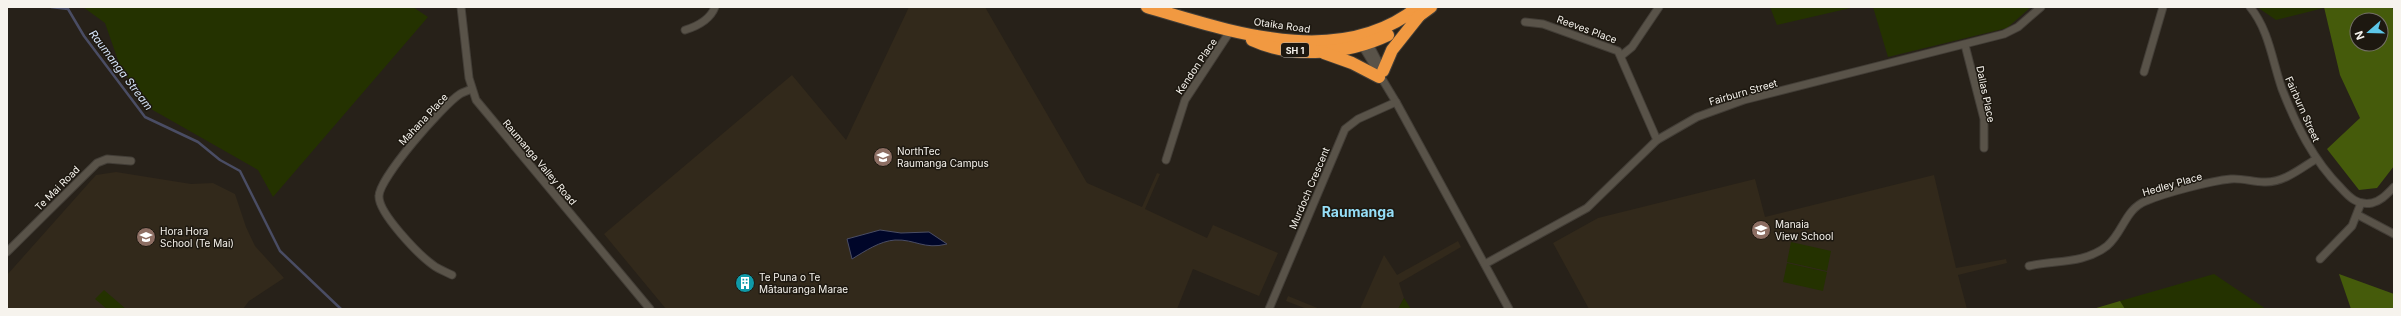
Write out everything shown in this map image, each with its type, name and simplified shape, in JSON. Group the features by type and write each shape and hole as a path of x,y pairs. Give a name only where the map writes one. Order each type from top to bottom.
{"highway":[{"name":"Otaika Road","path":"1146,7 1180,12 1231,30 1255,42 1278,48 1320,51 1342,49 1392,33 1418,12 1431,7"},
{"path":"1320,51 1381,74 1392,50 1418,12"},
{"name":"Otaika Road","path":"1231,30 1300,42 1364,41"}],"street":[{"name":"Raumanga Valley Road","path":"461,7 471,89 490,117 650,309"},
{"path":"685,30 699,25 710,16 715,7"},
{"path":"1621,56 1632,47 1660,7"},
{"name":"Fairburn Street","path":"1485,264 1587,208 1657,140 1679,126 1719,108 2004,34 2018,27 2041,7"},
{"path":"2144,72 2163,7"},
{"name":"Fairburn Street","path":"2250,7 2263,27 2282,89 2316,159 2347,194 2361,203"},
{"name":"Reeves Place","path":"1525,22 1543,24 1613,48 1621,56 1657,140"},
{"name":"Kendon Place","path":"1166,160 1185,100 1231,30"},
{"path":"1364,41 1387,87 1509,309"},
{"name":"Dallas Place","path":"1965,45 1984,119 1984,148"},
{"name":"Mahana Place","path":"452,275 434,266 415,249 382,209 379,196 384,183 415,140 459,95 471,89"},
{"name":"Murdoch Crescent","path":"1269,309 1345,129 1358,119 1396,102"},
{"name":"Te Mai Road","path":"7,252 97,163 107,159 131,161"},
{"name":"Hedley Place","path":"2029,266 2069,262 2098,252 2114,239 2129,213 2146,201 2230,179 2265,182 2277,180 2285,178 2316,159"},
{"path":"2320,259 2345,235 2358,215 2361,203 2372,203 2380,200 2394,188"},
{"path":"2358,215 2394,234"}],"shaded area":[{"name":"NorthTec Raumanga Campus","path":"909,7 985,7 1087,183 1142,207 1157,173 1160,174 1145,209 1207,238 1213,225 1278,253 1259,296 1193,269 1177,309 666,309 604,234 792,75 846,140"},
{"name":"Hora Hora School (Te Mai)","path":"116,172 191,184 213,183 235,194 246,227 255,246 284,278 249,301 243,309 7,309 7,275 96,175"},
{"name":"Manaia View School","path":"1934,175 1956,268 2006,259 2007,263 1958,275 1967,309 1589,309 1553,243 1598,218 1755,179 1765,217"},
{"path":"1458,241 1461,247 1399,283 1404,298 1398,309 1360,309 1384,255 1397,275"},
{"path":"1288,296 1320,309 1307,309 1286,301"}],"green space":[{"path":"83,7 413,7 428,17 273,197 258,170 151,109 121,69 105,23"},
{"path":"1770,7 1855,7 1777,25"},
{"path":"1873,7 2031,7 2007,28 1888,57"},
{"path":"2257,7 2324,7 2324,8 2276,20"},
{"path":"2324,7 2392,7 2394,12 2394,166 2377,188 2359,190 2327,149 2360,118 2340,75"},
{"path":"1791,242 1831,251 1827,271 1787,262"},
{"path":"1787,263 1827,272 1823,291 1783,282"},
{"path":"2214,274 2266,309 2125,309 2120,301"},
{"path":"2339,274 2394,294 2394,309 2351,309"},
{"path":"104,290 126,309 107,309 95,299"},
{"path":"1404,298 1411,309 1398,309"},
{"path":"2120,301 2125,309 2093,309"}],"water":[{"path":"880,230 901,233 929,232 947,244 932,246 895,240 884,242 852,259 847,239"}],"waterway":[{"name":"Raumanga Stream","path":"51,7 68,9 84,36 145,117 198,142 220,160 240,171 280,251 341,309"}],"place":[{"name":"NorthTec Raumanga Campus","path":"883,157"},
{"name":"Manaia View School","path":"1761,230"},
{"name":"Hora Hora School (Te Mai)","path":"146,237"},
{"name":"Te Puna o Te Mātauranga Marae","path":"745,283"}],"district":[{"name":"Raumanga","path":"1358,211"}]}
